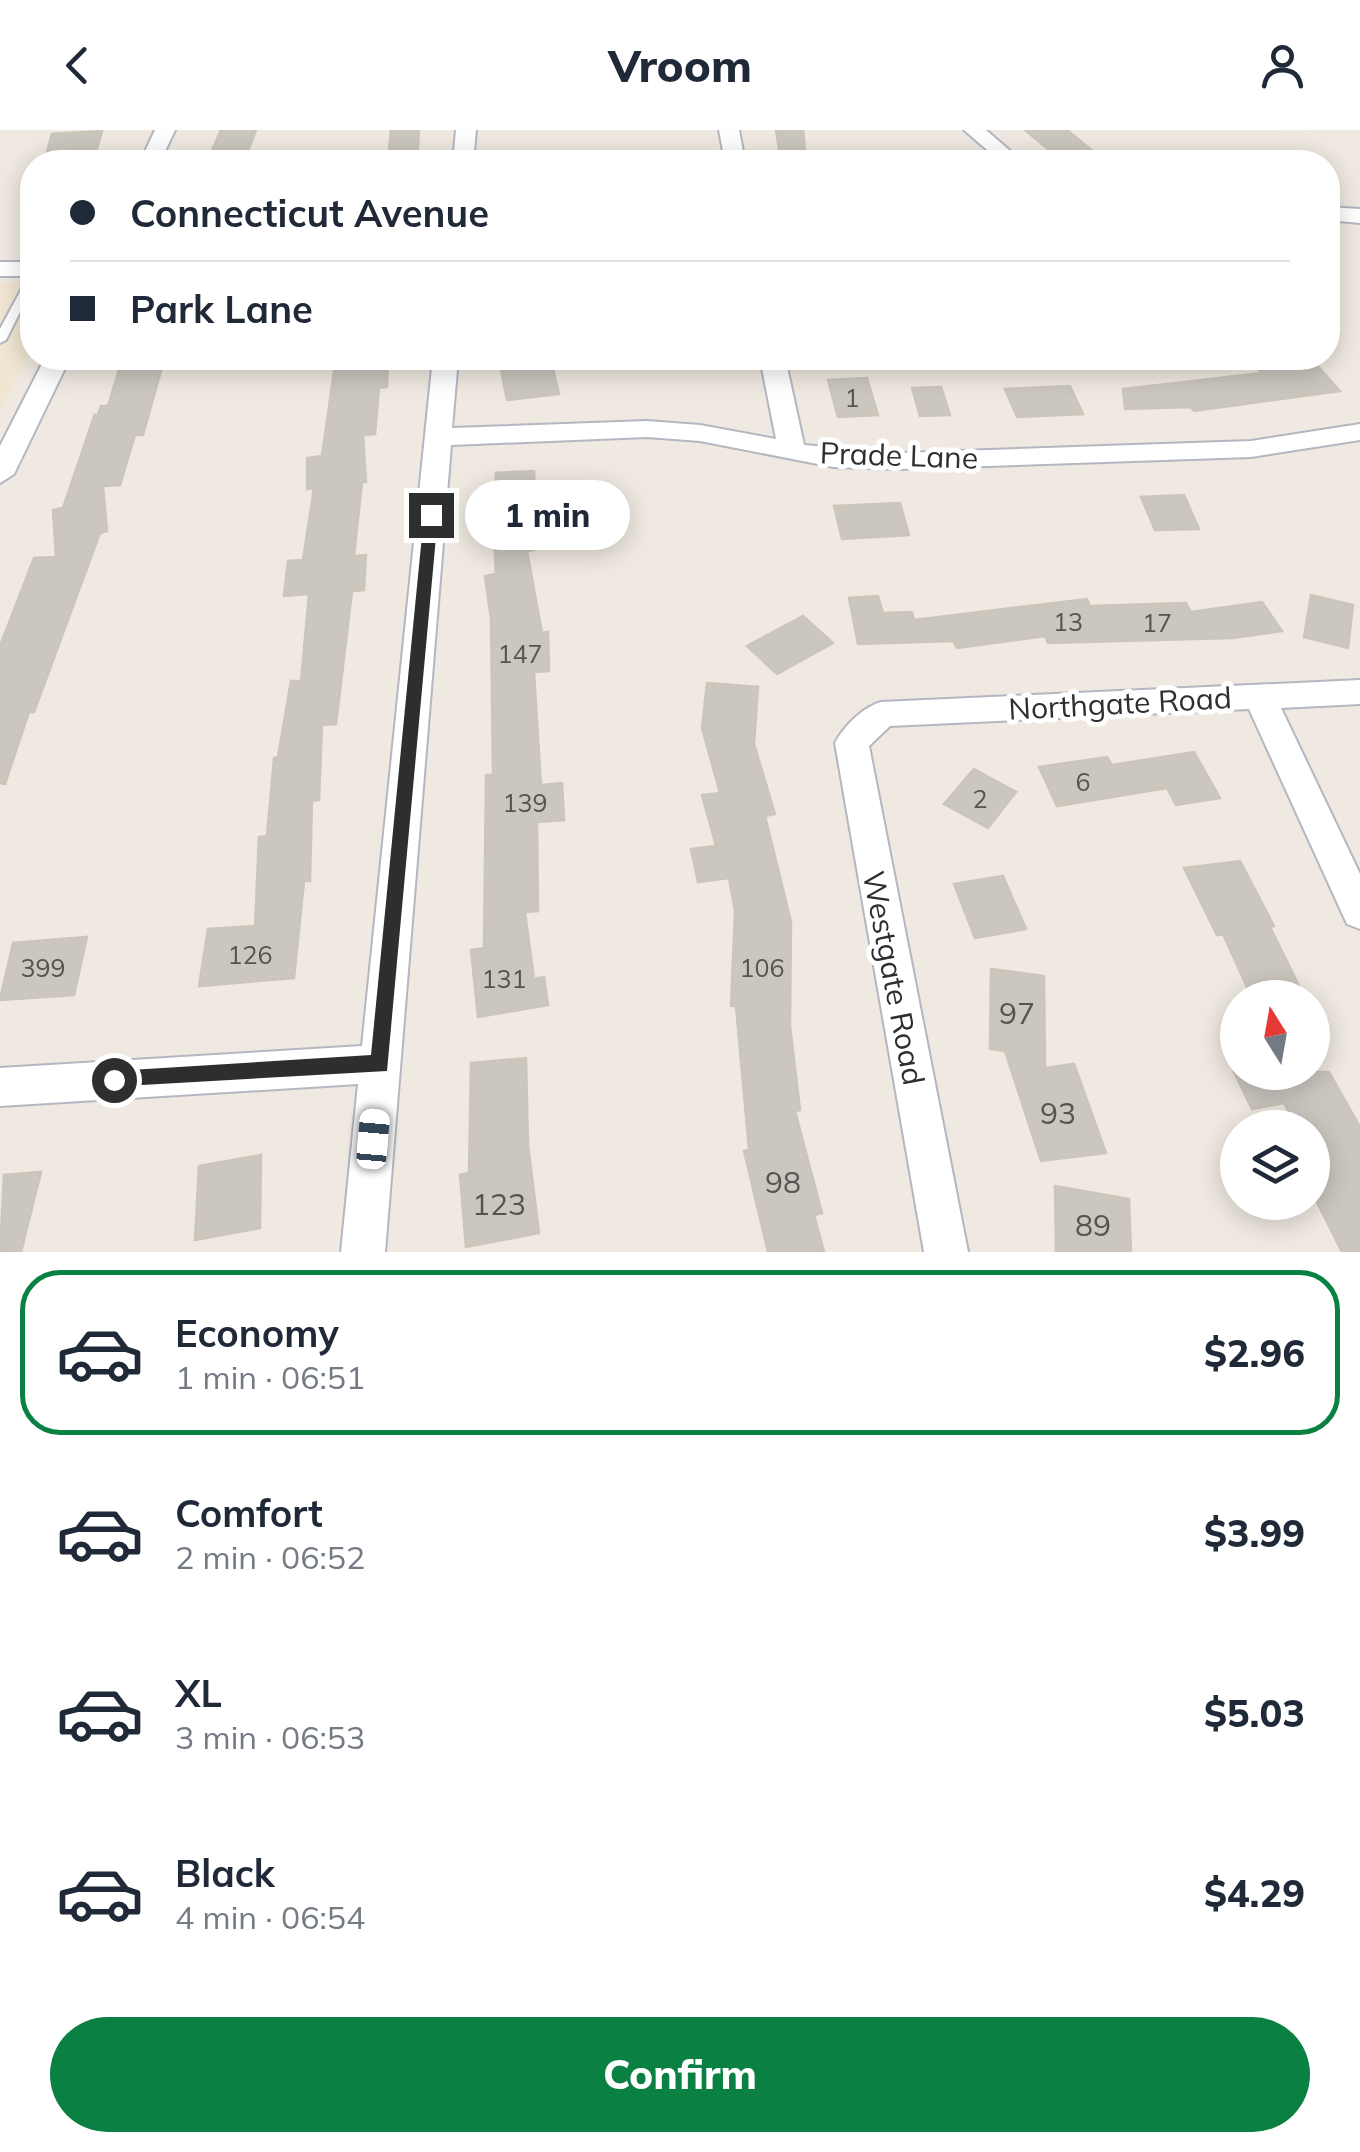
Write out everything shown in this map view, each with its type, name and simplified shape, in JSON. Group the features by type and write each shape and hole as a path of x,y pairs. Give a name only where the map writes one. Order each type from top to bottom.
{"street":[{"path":"974,130 998,150"},
{"path":"0,474 51,370"},
{"path":"363,1252 444,370"},
{"path":"775,370 791,449"},
{"name":"Prade Lane","path":"438,437 647,429 791,449 832,459 918,461 1251,449 1360,432"},
{"name":"Northgate Road","path":"881,714 1360,692"},
{"path":"1260,697 1360,913"},
{"name":"Westgate Road","path":"881,714 852,743 946,1252"},
{"path":"0,1087 380,1064"}],"lane":[{"path":"0,340 20,302"}],"shaded area":[{"path":"0,283 20,283 21,370 0,410"}],"building":[{"path":"221,130 256,130 248,150 212,150"},
{"path":"391,130 419,130 418,150 389,150"},
{"path":"776,130 803,130 805,150 779,150"},
{"path":"1025,130 1067,130 1091,150 1049,150"},
{"path":"102,131 96,150 47,150 52,134"},
{"path":"119,370 161,370 143,435 135,435 120,485 103,486 107,531 100,533 34,712 29,712 5,784 0,783 0,646 34,558 56,557 53,510 63,508 95,414 96,421 101,406 108,406"},
{"path":"334,370 388,370 387,387 379,388 375,434 363,435 366,482 362,482 354,556 366,555 364,590 352,591 336,724 322,725 319,800 312,801 310,881 304,881 294,978 199,986 208,929 255,926 259,837 267,836 274,758 278,757 291,681 301,681 309,594 284,596 288,561 303,560 314,488 307,489 307,458 322,456"},
{"path":"501,370 553,370 559,394 507,400"},
{"path":"1259,370 1321,370 1340,391 1194,411 1191,407 1125,409 1123,389 1262,373"},
{"path":"867,378 878,415 838,417 828,380"},
{"path":"1070,386 1083,414 1017,417 1005,389"},
{"path":"941,387 950,415 920,416 912,388"},
{"path":"534,471 535,501 529,502 534,550 527,551 542,633 548,632 549,671 534,672 541,785 562,783 564,820 537,822 538,911 525,912 534,979 544,977 548,1005 478,1017 471,950 484,948 486,775 493,775 491,619 485,576 496,574 496,473"},
{"path":"1184,495 1199,529 1155,530 1141,497"},
{"path":"900,503 909,535 842,539 834,506"},
{"path":"1311,595 1353,605 1348,648 1304,637"},
{"path":"878,596 883,613 912,612 914,620 1087,599 1090,606 1186,603 1191,612 1262,602 1282,631 1232,638 1048,643 1045,636 957,648 953,641 858,644 849,598"},
{"path":"803,616 833,643 777,674 747,646"},
{"path":"707,683 758,687 754,744 775,814 765,816 791,922 790,1026 800,1110 795,1111 822,1213 814,1215 824,1252 768,1252 744,1151 749,1150 736,1006 731,1006 735,911 729,878 698,882 691,849 716,846 702,795 720,793 702,728"},
{"path":"1194,752 1220,798 1176,805 1167,788 1057,806 1039,767 1107,757 1112,765"},
{"path":"974,769 1016,792 988,828 944,804"},
{"path":"1240,861 1274,926 1270,927 1296,980 1244,980 1223,934 1217,935 1184,868"},
{"path":"1003,876 1026,929 975,938 954,884"},
{"path":"87,937 74,995 0,1000 13,943"},
{"path":"991,969 1044,976 1045,1068 1074,1064 1106,1153 1041,1161 1005,1051 990,1049"},
{"path":"526,1058 528,1145 539,1233 466,1247 460,1175 469,1173 471,1063"},
{"path":"1330,1074 1360,1127 1360,1252 1342,1252 1326,1220 1330,1220 1330,1110 1288,1110 1284,1103 1252,1109 1243,1090 1330,1090"},
{"path":"261,1155 260,1228 195,1240 199,1166"},
{"path":"41,1172 21,1252 0,1252 4,1175"},
{"path":"1055,1186 1129,1199 1131,1252 1056,1252"}],"route":[{"path":"114,1080 380,1064 431,515"}]}
